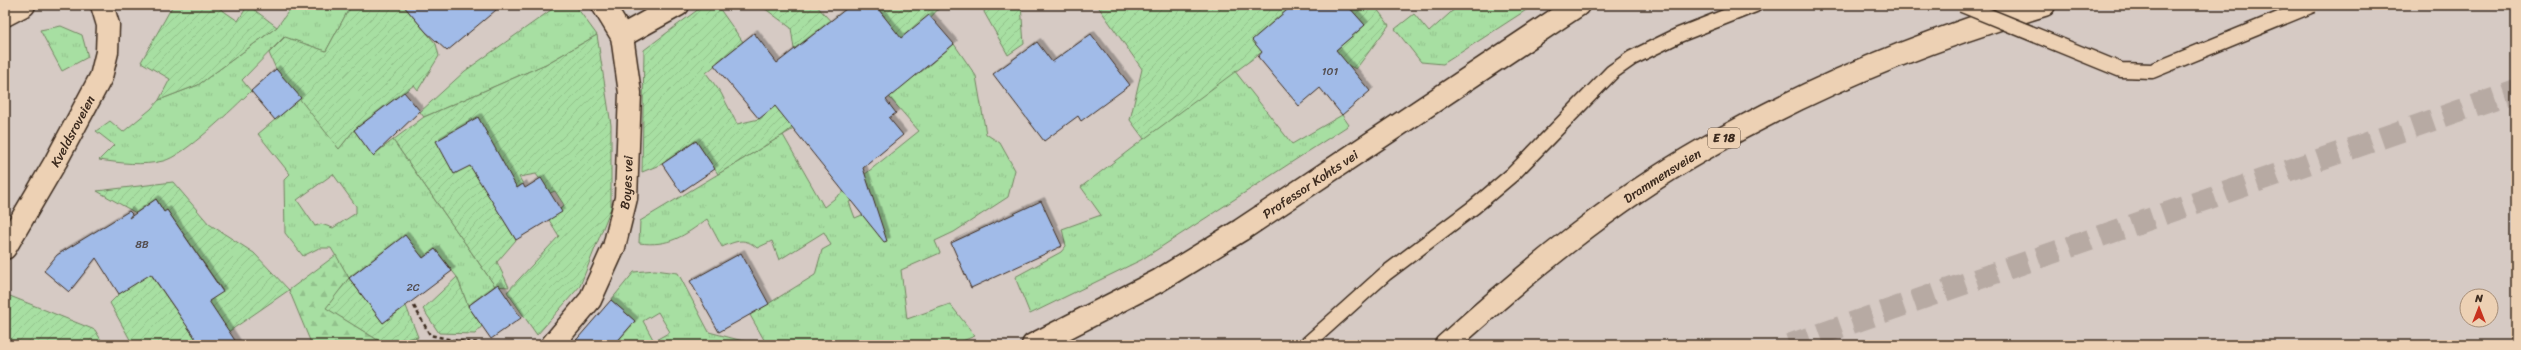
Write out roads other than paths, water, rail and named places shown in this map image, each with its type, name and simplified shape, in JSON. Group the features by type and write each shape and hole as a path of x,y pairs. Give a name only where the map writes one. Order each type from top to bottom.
{"main road":[{"path":"5,15 24,5"},
{"name":"Kveldsroveien","path":"5,248 101,77 107,52 108,25 102,5"},
{"name":"Boyes vei","path":"552,345 590,300 614,247 624,205 630,92 622,36 603,5"},
{"path":"622,36 678,5"},
{"name":"Professor Kohts vei","path":"1033,345 1158,281 1241,230 1577,5"},
{"name":"Drammensveien","path":"1446,345 1551,254 1703,149 1779,108 1848,77 1935,42 2044,5"}],"lane":[{"path":"1306,345 1385,274 1514,174 1612,72 1632,58 1679,35 1755,5"},
{"path":"1962,5 2121,70 2152,71 2313,5"}],"tunnel":[{"path":"1789,345 2516,91"}]}
